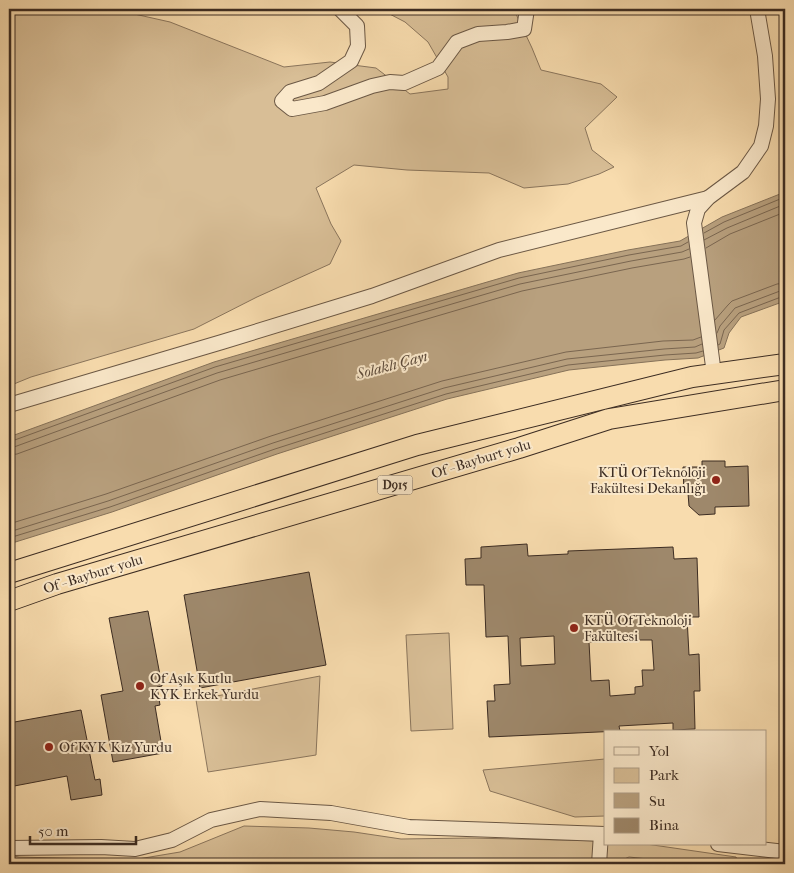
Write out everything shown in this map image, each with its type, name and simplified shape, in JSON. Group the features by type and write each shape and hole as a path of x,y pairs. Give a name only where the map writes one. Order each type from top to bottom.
{"highway":[{"name":"Of - Bayburt yolu","path":"9,573 417,445 683,380 713,368 785,364"},
{"name":"Of - Bayburt yolu","path":"9,601 57,584 510,451 609,419 785,390"}],"street":[{"path":"340,9 357,26 358,46 351,61 318,83 290,92 282,101 292,109 325,103 372,86 390,82 404,83 438,68 456,42 478,34 524,29 526,9"},
{"path":"713,368 694,223 698,209 708,198 743,172 760,146 766,126 768,99 765,56 757,9"},
{"path":"9,405 372,296 499,250 708,198"},
{"path":"9,848 101,847 135,849 172,840 211,820 260,809 331,813 409,827 603,834 600,864"},
{"path":"735,846 785,852"}],"green space":[{"path":"9,9 112,9 170,22 284,67 330,62 376,68 410,94 448,89 448,77 428,42 405,22 380,9 516,9 516,14 541,70 601,84 617,97 585,128 592,150 614,167 568,184 524,188 489,173 407,170 354,165 316,188 331,224 341,241 330,264 257,297 194,329 31,377 9,386"},
{"path":"449,633 453,729 411,731 406,635"},
{"path":"320,676 316,755 208,772 196,700"},
{"path":"604,759 604,816 575,817 490,791 483,770"},
{"path":"244,826 309,828 401,839 470,838 604,841 604,846 660,846 736,857 739,864 695,864 629,857 613,864 528,864 515,859 509,864 9,864 9,855 19,857 132,860 180,852"}],"water":[{"name":"Solaklı Çayı","path":"785,192 785,301 741,317 729,333 724,348 698,358 569,370 447,399 277,454 112,512 9,544 9,437 214,362 518,273 680,241 722,217"}],"building":[{"name":"KTÜ Of Teknoloji Fakültesi Dekanlığı","path":"702,461 725,461 725,467 748,466 749,506 715,507 715,514 699,515 689,506 688,493 684,493 683,467 702,467"},
{"path":"527,544 528,556 568,554 568,551 673,547 674,559 697,558 699,617 687,617 689,655 699,654 700,691 694,691 695,729 673,730 673,723 619,726 620,730 604,730 604,732 489,737 487,701 495,701 494,685 510,684 508,636 486,637 484,585 466,585 465,559 481,558 481,547","holes":["554,636 555,664 521,666 520,638","652,640 654,670 642,670 643,686 635,687 635,694 610,696 609,680 591,681 589,642"]},
{"path":"309,572 326,665 200,688 184,595"},
{"name":"Of Aşık Kutlu KYK Erkek Yurdu","path":"148,611 162,686 157,687 160,705 155,706 163,753 113,762 101,695 123,691 109,618"},
{"name":"Of KYK Kız Yurdu","path":"81,710 95,780 100,779 102,795 71,800 67,776 9,787 9,723"}],"place":[{"name":"KTÜ Of Teknoloji Fakültesi Dekanlığı","path":"716,480"},
{"name":"KTÜ Of Teknoloji Fakültesi","path":"574,628"},
{"name":"Of Aşık Kutlu KYK Erkek Yurdu","path":"140,686"},
{"name":"Of KYK Kız Yurdu","path":"49,747"}]}
